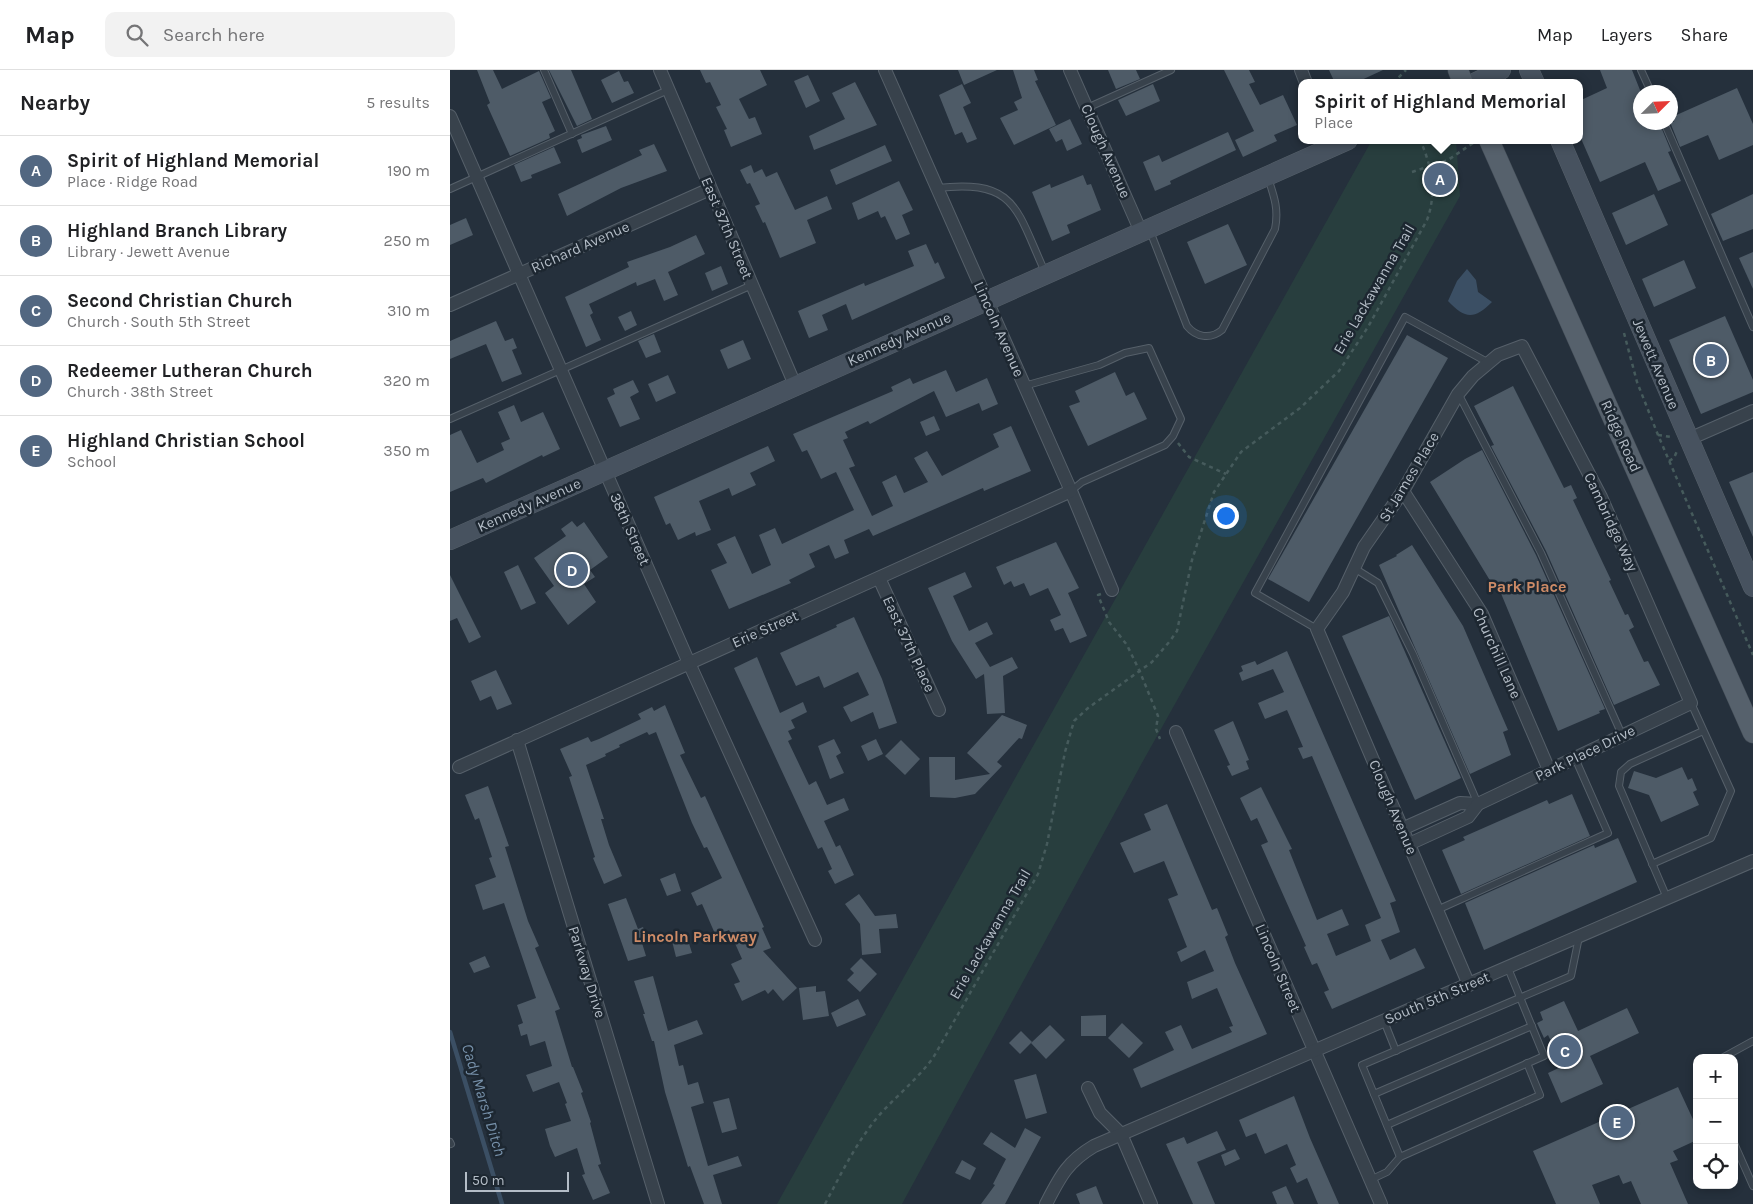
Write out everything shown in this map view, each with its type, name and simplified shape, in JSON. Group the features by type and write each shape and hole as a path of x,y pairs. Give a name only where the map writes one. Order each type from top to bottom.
{"main road":[{"name":"Ridge Road","path":"1490,144 1753,733"}],"street":[{"name":"East 37th Street","path":"660,70 795,385"},
{"name":"Lincoln Avenue","path":"885,70 1071,491 1112,590"},
{"name":"Clough Avenue","path":"1070,70 1145,230"},
{"path":"1482,79 1501,70"},
{"name":"38th Street","path":"450,116 689,663 815,940"},
{"name":"Kennedy Avenue","path":"450,540 1267,176 1334,144"},
{"name":"Jewett Avenue","path":"1562,144 1679,441 1753,587"},
{"name":"Richard Avenue","path":"450,305 710,189"},
{"name":"St James Place","path":"1317,629 1343,592 1364,547 1403,492 1458,394 1498,355 1522,346"},
{"name":"Cambridge Way","path":"1522,346 1601,497 1691,702"},
{"path":"1679,441 1753,411"},
{"name":"Erie Street","path":"459,767 1071,491"},
{"name":"Churchill Lane","path":"1403,492 1482,614 1549,770"},
{"name":"East 37th Place","path":"879,578 940,710"},
{"name":"Clough Avenue","path":"1317,629 1469,985"},
{"name":"Park Place Drive","path":"1409,844 1468,817 1478,804 1691,702"},
{"name":"Lincoln Street","path":"1176,732 1381,1204"},
{"name":"Parkway Drive","path":"517,740 658,1204"},
{"name":"Park Place Drive","path":"1402,829 1460,803 1478,804"},
{"name":"South 5th Street","path":"1046,1204 1064,1170 1076,1157 1121,1134 1753,861"},
{"path":"1088,1088 1100,1112 1121,1134 1151,1204"}],"lane":[{"path":"544,70 572,134"},
{"path":"1087,108 1171,70"},
{"path":"1641,70 1648,85"},
{"path":"450,189 668,90"},
{"path":"1667,130 1753,327"},
{"path":"1145,230 1187,326 1190,330 1202,336 1217,334 1222,330 1275,228 1278,215 1276,201 1267,176"},
{"path":"937,188 966,185 994,190 1014,206 1046,274"},
{"path":"450,419 752,285"},
{"path":"1317,629 1255,592 1405,317 1488,363"},
{"path":"1024,386 1099,364 1125,353 1149,348 1181,419 1173,436 1165,445 1082,482 1071,491"},
{"path":"1458,394 1541,553 1622,735"},
{"path":"1354,568 1378,584 1413,654 1478,804"},
{"path":"1652,864 1711,838 1731,791 1691,702"},
{"path":"1667,898 1619,786 1621,772 1630,764 1704,731"},
{"path":"1437,910 1608,833 1574,758"},
{"path":"1400,1157 1362,1065 1571,976 1579,937"},
{"path":"1387,1124 1544,1056 1508,968"},
{"path":"1384,1021 1396,1050"},
{"path":"1374,1094 1532,1026"},
{"path":"1729,1054 1753,1041"},
{"path":"1370,1180 1387,1172 1400,1157 1540,1095 1527,1063"},
{"path":"1734,1144 1753,1186"}],"path":[{"path":"1397,79 1406,70"},
{"name":"Erie Lackawanna Trail","path":"825,1204 856,1146 881,1113 922,1072 933,1058 1038,874 1047,844 1065,752 1074,721 1088,708 1152,662 1177,631 1198,543 1214,492 1241,452 1300,408 1339,371 1368,327 1427,220 1434,197 1430,166 1422,144"},
{"path":"1412,172 1448,160 1472,144"},
{"path":"1624,329 1637,382 1753,655"},
{"path":"1658,435 1667,435 1679,441 1676,456 1670,462"},
{"path":"1173,436 1189,457 1226,474"},
{"path":"1112,590 1098,595 1109,622 1127,646 1140,672 1158,716 1156,729 1160,739"}],"green space":[{"path":"1370,144 1456,144 1460,196 1143,761 902,1204 777,1204"}],"water":[{"path":"1467,269 1476,280 1478,292 1492,302 1480,312 1470,315 1460,311 1448,301 1457,281"}],"building":[{"path":"477,70 493,70 502,89 539,71 551,98 542,102 555,131 549,134 550,138 510,156 487,105 490,103"},
{"path":"549,70 571,70 592,119 577,126"},
{"path":"700,70 760,70 767,85 739,99 749,119 755,117 762,134 731,147 724,130 727,129 716,107 721,105 710,82 706,83"},
{"path":"958,70 997,70 964,85"},
{"path":"1013,70 1034,70 1038,80 1035,81 1056,125 1014,145 1000,118 1018,110 1014,102 1022,98"},
{"path":"1108,70 1136,70 1140,79 1116,89"},
{"path":"1224,70 1249,70 1255,82 1249,84 1260,105 1283,95 1297,125 1274,135 1277,141 1243,157 1235,140 1254,131"},
{"path":"1329,70 1383,70 1364,79 1333,79"},
{"path":"1600,70 1632,70 1638,85 1633,85 1633,130 1662,130 1671,151 1668,152 1681,181 1658,191 1645,162 1600,182 1583,143 1583,99 1607,88"},
{"path":"619,71 624,82 628,81 634,93 612,103 601,80"},
{"path":"808,75 820,101 806,108 794,81"},
{"path":"855,82 877,125 814,150 809,136 845,119 832,93"},
{"path":"962,84 971,103 963,107 977,139 967,143 962,132 955,135 939,95"},
{"path":"1153,84 1160,101 1126,116 1118,100"},
{"path":"1737,88 1753,124 1753,145 1719,160 1708,135 1680,147 1673,130 1678,130 1678,114"},
{"path":"1070,119 1082,144 1067,151 1062,139 1056,142 1049,129"},
{"path":"606,126 612,140 582,153 577,140 582,138 581,135"},
{"path":"1228,132 1236,150 1170,181 1171,184 1155,191 1143,162 1159,155 1162,162"},
{"path":"654,144 667,171 621,188 567,216 558,194 642,155 639,150"},
{"path":"885,145 892,161 836,185 830,170"},
{"path":"554,147 561,163 531,175 532,178 521,182 514,165"},
{"path":"751,165 754,173 762,169 766,177 777,172 795,210 827,196 832,209 807,220 816,243 780,258 765,222 763,223 755,206 760,204 750,183 747,184 740,170"},
{"path":"1083,175 1087,185 1091,184 1101,210 1067,225 1070,233 1052,241 1032,192 1050,184 1051,188"},
{"path":"899,181 913,210 902,215 910,234 896,240 885,216 881,218 878,211 858,220 852,203"},
{"path":"1654,194 1668,225 1626,245 1612,213"},
{"path":"1753,194 1753,229 1723,241 1711,214"},
{"path":"466,218 473,235 450,245 450,225"},
{"path":"1228,224 1247,265 1205,284 1187,242"},
{"path":"696,235 705,254 668,272 678,295 664,301 655,279 637,286 636,282 589,304 593,313 590,315 601,340 586,347 565,297 629,267 627,262 670,247"},
{"path":"926,244 935,264 938,262 945,278 852,320 846,304 822,315 828,330 809,338 798,311 864,283 865,286 914,266 908,251"},
{"path":"1753,252 1753,289 1739,258"},
{"path":"1684,260 1696,288 1654,307 1642,279"},
{"path":"721,266 728,284 712,291 705,273"},
{"path":"631,311 637,325 625,331 618,317"},
{"path":"1725,316 1753,380 1753,392 1701,414 1669,340"},
{"path":"496,321 505,341 513,338 517,348 512,350 522,374 502,382 486,344 450,359 450,341"},
{"path":"654,334 661,352 646,358 638,341"},
{"path":"1407,335 1448,358 1309,602 1268,579"},
{"path":"743,340 751,359 728,369 720,350"},
{"path":"946,370 956,392 987,378 998,404 982,411 979,403 946,417 934,391 870,424 868,421 845,432 848,438 843,440 855,466 849,468 872,516 893,506 882,482 896,475 904,493 928,482 914,458 927,451 942,476 999,447 993,434 1011,426 1031,471 984,491 983,488 873,536 869,529 844,540 849,553 835,559 829,545 809,554 815,567 789,580 791,583 729,609 711,570 727,563 717,544 735,536 752,574 771,565 759,535 775,528 782,544 854,510 836,472 821,479 807,450 802,452 793,434 893,391 891,387 910,378 913,384"},
{"path":"1115,372 1126,396 1134,392 1147,419 1088,446 1069,406 1080,402 1075,391"},
{"path":"668,375 676,393 656,402 648,384"},
{"path":"633,380 639,392 630,397 640,419 620,427 607,398 615,394 613,389"},
{"path":"1513,386 1564,488 1571,485 1577,498 1573,500 1611,580 1609,581 1625,615 1628,614 1634,627 1629,630 1644,662 1648,661 1660,685 1614,705 1546,551 1491,446 1494,445 1474,406"},
{"path":"514,405 521,422 543,412 560,449 543,457 542,455 486,483 483,478 450,492 450,435 461,430 477,463 504,450 501,443 510,439 498,412"},
{"path":"934,416 940,430 926,436 920,422"},
{"path":"768,446 775,461 750,473 756,485 732,496 729,488 699,501 711,530 696,536 695,532 678,540 670,523 666,525 654,497"},
{"path":"1482,450 1536,555 1605,709 1599,711 1600,713 1558,731 1500,591 1497,592 1430,482"},
{"path":"1753,472 1753,537 1729,482"},
{"path":"572,521 577,527 584,522 608,557 590,570 595,577 584,584 596,602 568,625 545,593 554,586 534,558 566,536 561,529"},
{"path":"1056,542 1079,588 1068,593 1087,636 1070,643 1063,628 1055,631 1050,620 1061,615 1048,588 1030,596 1024,583 1014,587 1011,581 1004,585 996,567"},
{"path":"1412,545 1463,626 1508,730 1503,732 1511,755 1470,774 1379,565 1397,556"},
{"path":"518,565 536,603 521,610 504,572"},
{"path":"965,572 972,587 953,596 969,631 987,622 993,634 975,643 990,667 1012,657 1018,668 1003,676 1005,713 987,714 984,674 976,679 952,641 928,588"},
{"path":"450,575 481,637 469,643 457,618 450,621"},
{"path":"1389,616 1461,778 1415,800 1342,636"},
{"path":"854,617 882,679 897,723 879,729 873,712 851,722 843,707 869,695 858,672 824,688 819,676 796,686 780,653 837,627 836,625"},
{"path":"1287,651 1396,901 1390,903 1400,932 1381,940 1390,960 1415,948 1425,968 1332,1009 1324,992 1329,990 1317,963 1312,965 1304,947 1306,946 1261,845 1268,842 1257,818 1251,821 1240,798 1261,787 1292,849 1289,850 1317,920 1342,909 1349,925 1327,934 1336,956 1371,941 1365,925 1381,918 1312,756 1303,759 1298,748 1303,747 1287,710 1265,719 1258,703 1284,692 1273,669 1242,681 1239,673 1243,671 1241,666 1255,661 1257,665"},
{"path":"757,657 780,713 803,702 807,712 791,720 795,728 788,731 792,739 788,741 809,785 816,781 827,805 844,798 849,810 824,821 836,847 840,845 854,875 835,884 828,871 832,869 822,847 818,849 734,668"},
{"path":"496,670 512,704 497,710 491,696 480,701 471,681"},
{"path":"665,705 685,753 680,755 701,798 705,796 764,927 762,928 771,948 763,951 797,988 783,1001 773,989 768,994 765,990 742,1001 734,984 740,982 731,964 742,959 729,930 716,936 702,904 697,906 691,893 722,878 707,847 704,848 692,823 656,732 649,735 647,732 619,745 620,747 605,754 606,756 586,765 604,819 601,819 609,845 622,876 604,884 593,858 595,857 569,777 572,776 560,749 588,737 591,742 599,739 641,719 638,714 652,707 654,711"},
{"path":"1002,715 1027,725 1022,739 1019,738 997,762 1002,766 975,794 955,798 930,797 929,757 955,757 955,780 990,774 967,753"},
{"path":"1233,721 1249,760 1246,761 1249,769 1232,776 1227,766 1230,765 1214,730"},
{"path":"834,739 841,753 836,756 844,773 830,779 818,746"},
{"path":"876,739 883,754 868,761 861,746"},
{"path":"901,740 920,759 905,775 885,756"},
{"path":"1682,767 1688,780 1692,778 1697,790 1693,792 1699,805 1661,822 1649,795 1628,788 1634,771 1656,778"},
{"path":"488,786 509,846 505,847 528,921 539,946 535,948 560,1009 555,1011 572,1067 583,1092 581,1093 591,1122 601,1164 598,1165 610,1193 593,1200 582,1175 585,1174 577,1148 555,1157 550,1146 545,1129 571,1121 565,1104 567,1103 559,1082 533,1092 526,1075 552,1066 545,1041 530,1046 527,1034 521,1036 518,1025 523,1023 517,1005 536,998 504,903 483,910 475,885 496,877 489,858 492,857 479,818 475,820 465,795"},
{"path":"1572,794 1590,836 1461,894 1442,850 1465,840 1463,837 1547,800 1549,804"},
{"path":"1167,804 1212,910 1217,908 1228,935 1225,937 1235,963 1267,1034 1141,1088 1133,1069 1174,1050 1165,1032 1181,1025 1192,1049 1232,1032 1229,1027 1233,1026 1217,988 1192,999 1187,982 1214,971 1205,950 1181,962 1177,952 1187,947 1168,899 1178,895 1164,861 1134,873 1120,843 1151,830 1144,814"},
{"path":"1618,838 1637,882 1484,950 1465,903 1594,845 1595,848"},
{"path":"675,873 681,891 667,896 660,879"},
{"path":"859,894 875,916 896,914 898,928 879,929 881,953 862,955 860,924 845,904"},
{"path":"626,898 638,929 643,927 648,941 642,943 646,956 628,961 608,904"},
{"path":"687,937 692,953 676,957 672,941"},
{"path":"485,956 490,967 474,973 469,963"},
{"path":"861,958 877,974 860,992 847,980 854,973 850,969"},
{"path":"653,976 668,1031 697,1020 703,1034 674,1045 679,1066 683,1065 688,1085 698,1082 704,1103 691,1107 708,1166 738,1156 742,1166 713,1175 722,1204 704,1204 690,1166 688,1167 665,1092 654,1041 652,1041 643,1014 645,1014 634,981"},
{"path":"816,986 816,992 825,991 829,1016 803,1020 799,988"},
{"path":"858,999 866,1015 837,1027 831,1013"},
{"path":"1564,1001 1578,1031 1627,1008 1639,1033 1590,1056 1603,1084 1561,1103 1548,1073 1563,1066 1548,1035 1544,1038 1537,1023 1543,1020 1540,1012"},
{"path":"1106,1015 1106,1036 1081,1036 1081,1016"},
{"path":"1122,1023 1143,1043 1129,1058 1108,1038"},
{"path":"1050,1025 1065,1040 1046,1059 1031,1043"},
{"path":"1021,1031 1032,1042 1020,1054 1009,1043"},
{"path":"1036,1074 1047,1113 1026,1119 1014,1080"},
{"path":"1678,1087 1693,1119 1693,1142 1673,1151 1678,1160 1670,1163 1688,1204 1641,1204 1631,1181 1623,1184 1619,1175 1592,1185 1600,1204 1556,1204 1533,1151"},
{"path":"1294,1096 1339,1204 1318,1204 1307,1178 1297,1183 1290,1168 1296,1165 1287,1144 1265,1154 1256,1133 1246,1137 1239,1120"},
{"path":"729,1098 737,1129 722,1133 713,1102"},
{"path":"1025,1128 1041,1137 1005,1204 981,1204 995,1185 993,1184 1006,1159 983,1144 991,1132 1015,1148"},
{"path":"1217,1131 1226,1150 1197,1162 1215,1204 1193,1204 1166,1144 1184,1137 1187,1144"},
{"path":"1235,1149 1240,1159 1225,1166 1221,1155"},
{"path":"962,1160 976,1168 970,1180 955,1173"},
{"path":"1096,1186 1103,1204 1080,1204 1076,1194"},
{"path":"1286,1186 1294,1204 1277,1204 1272,1192"}],"waterway":[{"name":"Cady Marsh Ditch","path":"450,1032 502,1204"}],"place":[{"name":"Spirit of Highland Memorial","path":"1440,179"},
{"name":"Highland Branch Library","path":"1711,360"},
{"name":"Redeemer Lutheran Church","path":"572,570"},
{"name":"Second Christian Church","path":"1565,1051"},
{"name":"Highland Christian School","path":"1617,1122"}],"district":[{"name":"Park Place","path":"1527,586"},
{"name":"Lincoln Parkway","path":"695,936"}]}
